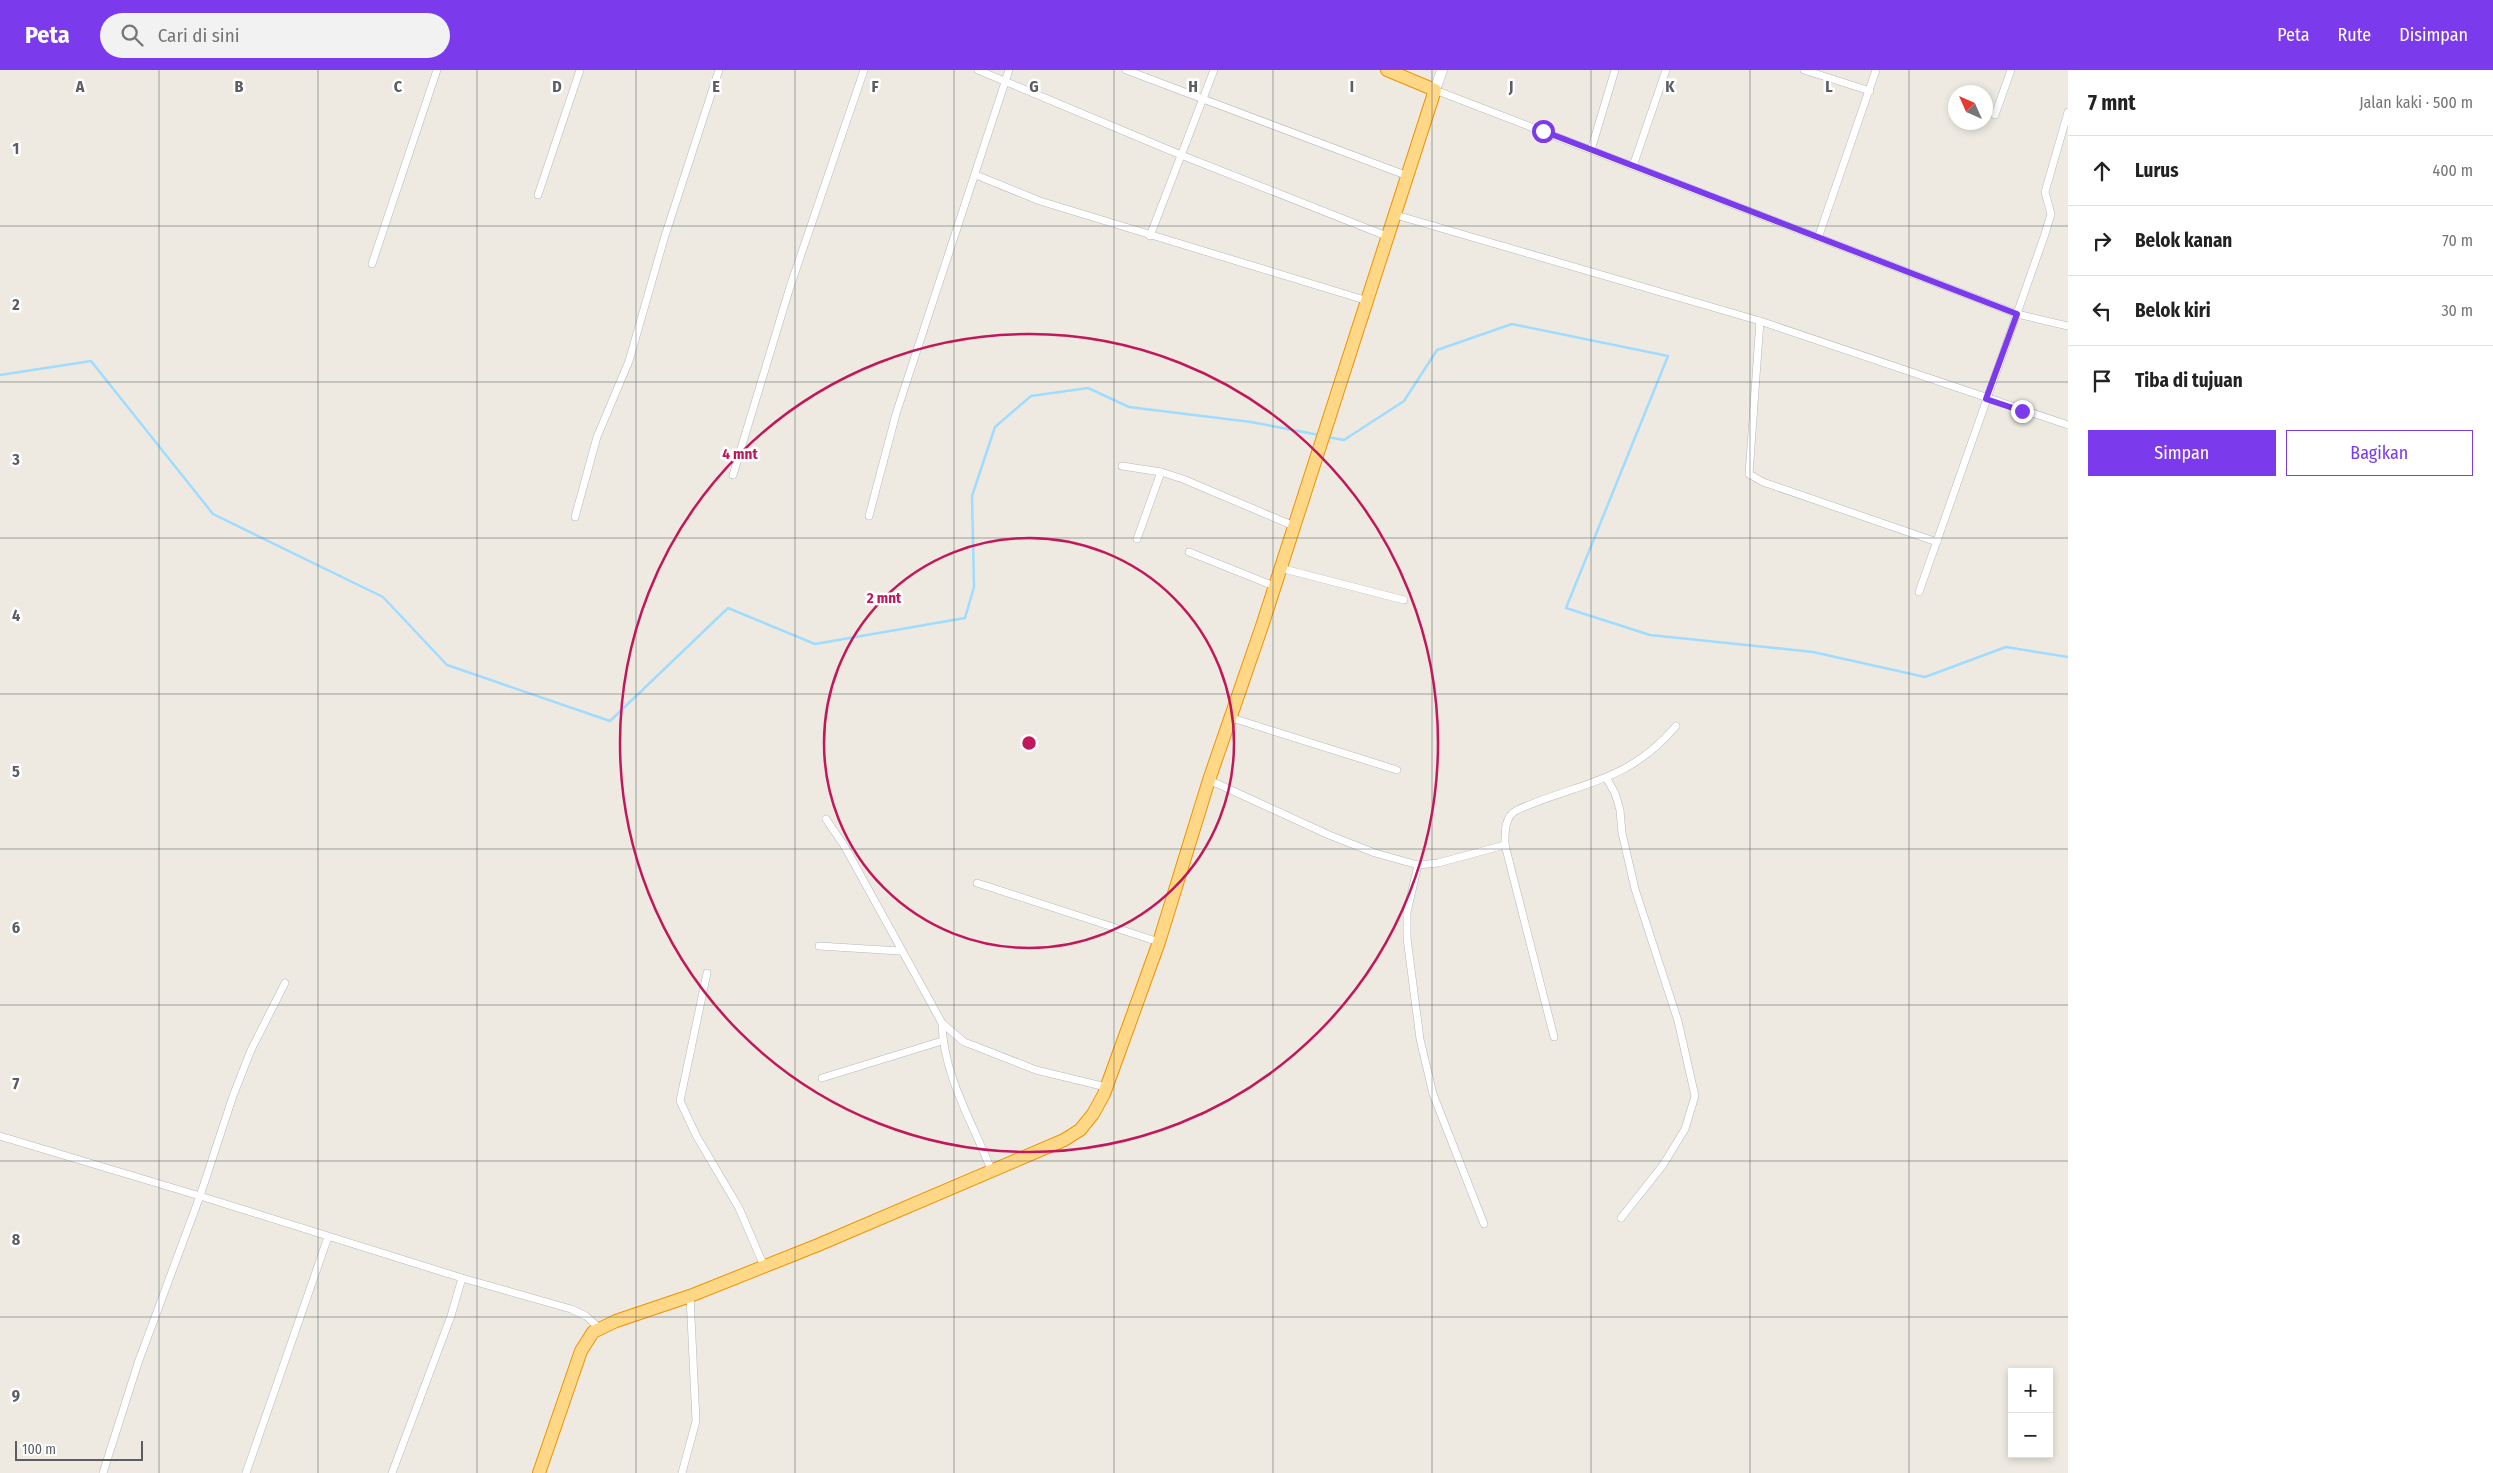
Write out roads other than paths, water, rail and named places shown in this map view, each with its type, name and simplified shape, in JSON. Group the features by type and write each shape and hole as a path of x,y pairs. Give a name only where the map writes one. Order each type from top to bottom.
{"highway":[{"path":"539,1473 582,1351 589,1337 599,1328 690,1296 992,1172 1064,1140 1080,1130 1093,1114 1106,1087 1159,942 1209,780 1232,718 1435,90 1387,70"}],"street":[{"path":"372,264 438,70"},
{"path":"538,195 580,70"},
{"path":"575,517 597,437 632,353 664,238 719,70"},
{"path":"733,475 790,287 864,70"},
{"path":"978,70 1181,155 1389,237"},
{"path":"869,516 896,414 952,238 976,175 1009,70"},
{"path":"1126,70 1408,176"},
{"path":"1150,236 1214,70"},
{"path":"1442,70 1435,90 1818,238 1934,280 2017,314 2068,326"},
{"path":"1591,150 1615,70"},
{"path":"1633,166 1666,70"},
{"path":"1804,70 1870,91"},
{"path":"1818,238 1876,70"},
{"path":"1995,114 2011,70"},
{"path":"1919,592 2050,217 2045,192 2068,112"},
{"path":"976,175 1040,201 1368,301"},
{"path":"1396,215 1760,321 1986,399 2068,425"},
{"path":"1760,321 1749,474 1763,482 1937,542"},
{"path":"1122,466 1161,472 1199,485 1294,526"},
{"path":"1136,538 1161,472"},
{"path":"1189,552 1274,586"},
{"path":"1280,568 1404,600"},
{"path":"1232,718 1397,770"},
{"path":"1554,1037 1505,845 1504,830 1514,812 1607,779 1649,755 1676,726"},
{"path":"1607,779 1615,793 1636,889 1678,1021 1695,1092 1694,1106 1685,1129 1648,1186 1621,1218"},
{"path":"1209,780 1375,853 1418,865 1438,863 1505,845"},
{"path":"826,819 845,847 900,951 942,1022 964,1042 1036,1070 1106,1087"},
{"path":"1418,865 1407,912 1407,929 1408,961 1420,1039 1433,1094 1484,1224"},
{"path":"977,883 1159,942"},
{"path":"819,946 900,951"},
{"path":"707,973 680,1101 697,1138 739,1208 764,1266"},
{"path":"103,1473 138,1363 200,1196 233,1096 255,1043 285,984"},
{"path":"942,1022 942,1041 955,1084 992,1172"},
{"path":"822,1078 942,1041"},
{"path":"0,1136 462,1278 570,1309 586,1316 599,1328"},
{"path":"246,1473 328,1236"},
{"path":"392,1473 451,1316 462,1278"},
{"path":"682,1473 696,1421 690,1296"}],"waterway":[{"path":"1327,437 1344,440 1404,401 1437,350 1512,324 1668,356 1566,608 1650,635 1813,652 1925,677 2006,647 2068,657"},
{"path":"0,375 91,361 213,514 383,597 447,665 610,721 728,608 815,644 965,618 974,587 972,496 995,427 1031,396 1088,388 1129,407 1251,422 1319,435"}]}
